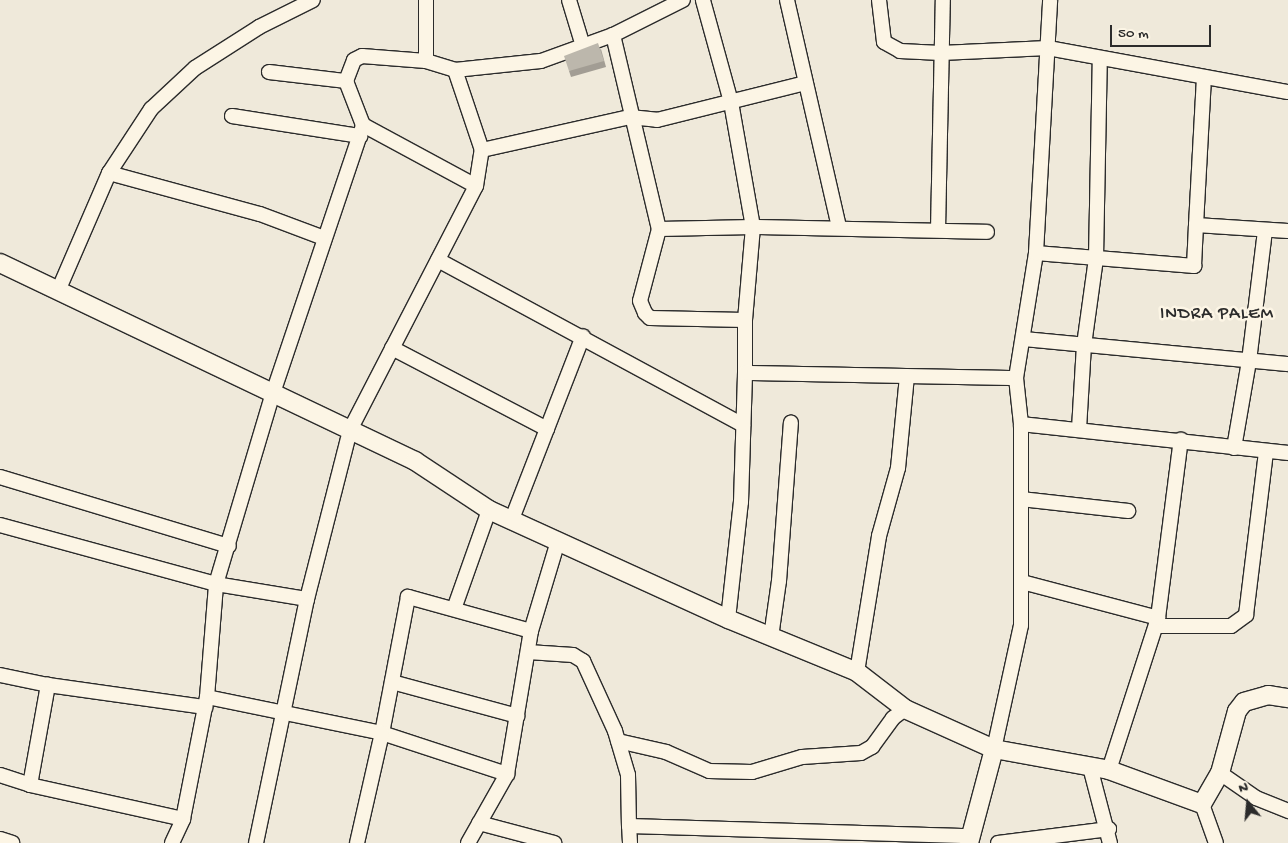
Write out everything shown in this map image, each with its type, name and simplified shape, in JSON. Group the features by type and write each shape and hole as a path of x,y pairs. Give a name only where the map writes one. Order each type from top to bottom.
{"street":[{"path":"58,291 109,173 151,109 196,68 259,27 313,0"},
{"path":"426,0 426,61"},
{"path":"569,0 583,46"},
{"path":"172,843 183,819 206,702 216,584 229,546 236,511 273,393 361,131 346,81 354,60 362,56 426,61 455,70 541,61 613,35 683,0"},
{"path":"703,0 731,102 754,227 745,320 741,502 728,619"},
{"path":"787,0 839,227"},
{"path":"879,0 884,42 892,49 941,53 1048,48 1288,92"},
{"path":"938,230 943,0"},
{"path":"628,826 970,839 994,748 1021,625 1021,424 1016,378 1036,253 1050,0"},
{"path":"613,35 630,117 659,229 640,300 645,313 650,318 745,320"},
{"path":"1079,429 1084,345 1096,258 1100,58"},
{"path":"256,843 285,713 307,600 350,430 476,186 482,150 455,70"},
{"path":"268,72 346,81"},
{"path":"1036,253 1194,266 1204,77"},
{"path":"482,150 630,117 657,120 805,83"},
{"path":"232,116 361,131 476,186"},
{"path":"109,173 260,214 324,238"},
{"path":"1196,224 1288,231"},
{"path":"659,229 839,227 987,232"},
{"path":"1234,448 1249,361 1265,230"},
{"path":"438,260 583,336 743,425"},
{"path":"0,263 415,461 489,510 728,619 857,672 905,709 994,748 1109,770 1202,804"},
{"path":"512,519 583,336"},
{"path":"1023,339 1288,364"},
{"path":"392,348 547,429"},
{"path":"745,373 1016,378"},
{"path":"857,672 879,536 898,468 907,376"},
{"path":"771,637 779,582 792,422"},
{"path":"1021,424 1180,439 1234,448 1288,453"},
{"path":"1109,770 1157,622 1180,439"},
{"path":"1022,582 1157,622 1231,626 1246,615 1266,452"},
{"path":"0,477 229,546"},
{"path":"1021,499 1128,511"},
{"path":"454,610 489,510"},
{"path":"0,525 216,584 307,600"},
{"path":"468,843 507,774 531,631 558,541"},
{"path":"357,843 382,733 408,597 531,631"},
{"path":"528,652 574,655 583,661 618,741 628,775 630,843"},
{"path":"0,675 48,685 206,702 285,713 382,733 507,774"},
{"path":"392,682 517,716"},
{"path":"30,785 48,685"},
{"path":"1216,843 1202,804 1220,773 1237,712 1244,702 1268,695 1288,698"},
{"path":"618,741 666,752 709,771 752,772 802,758 861,753 872,747 893,718 905,709"},
{"path":"1090,767 1109,829 1110,843"},
{"path":"1220,773 1256,798 1288,811"},
{"path":"0,775 30,785 183,819"},
{"path":"479,823 554,843"},
{"path":"998,843 1109,829"},
{"path":"0,839 12,843"}],"building":[{"path":"598,43 604,61 569,71 564,56"}],"district":[{"name":"INDRA PALEM","path":"1217,315"}]}
